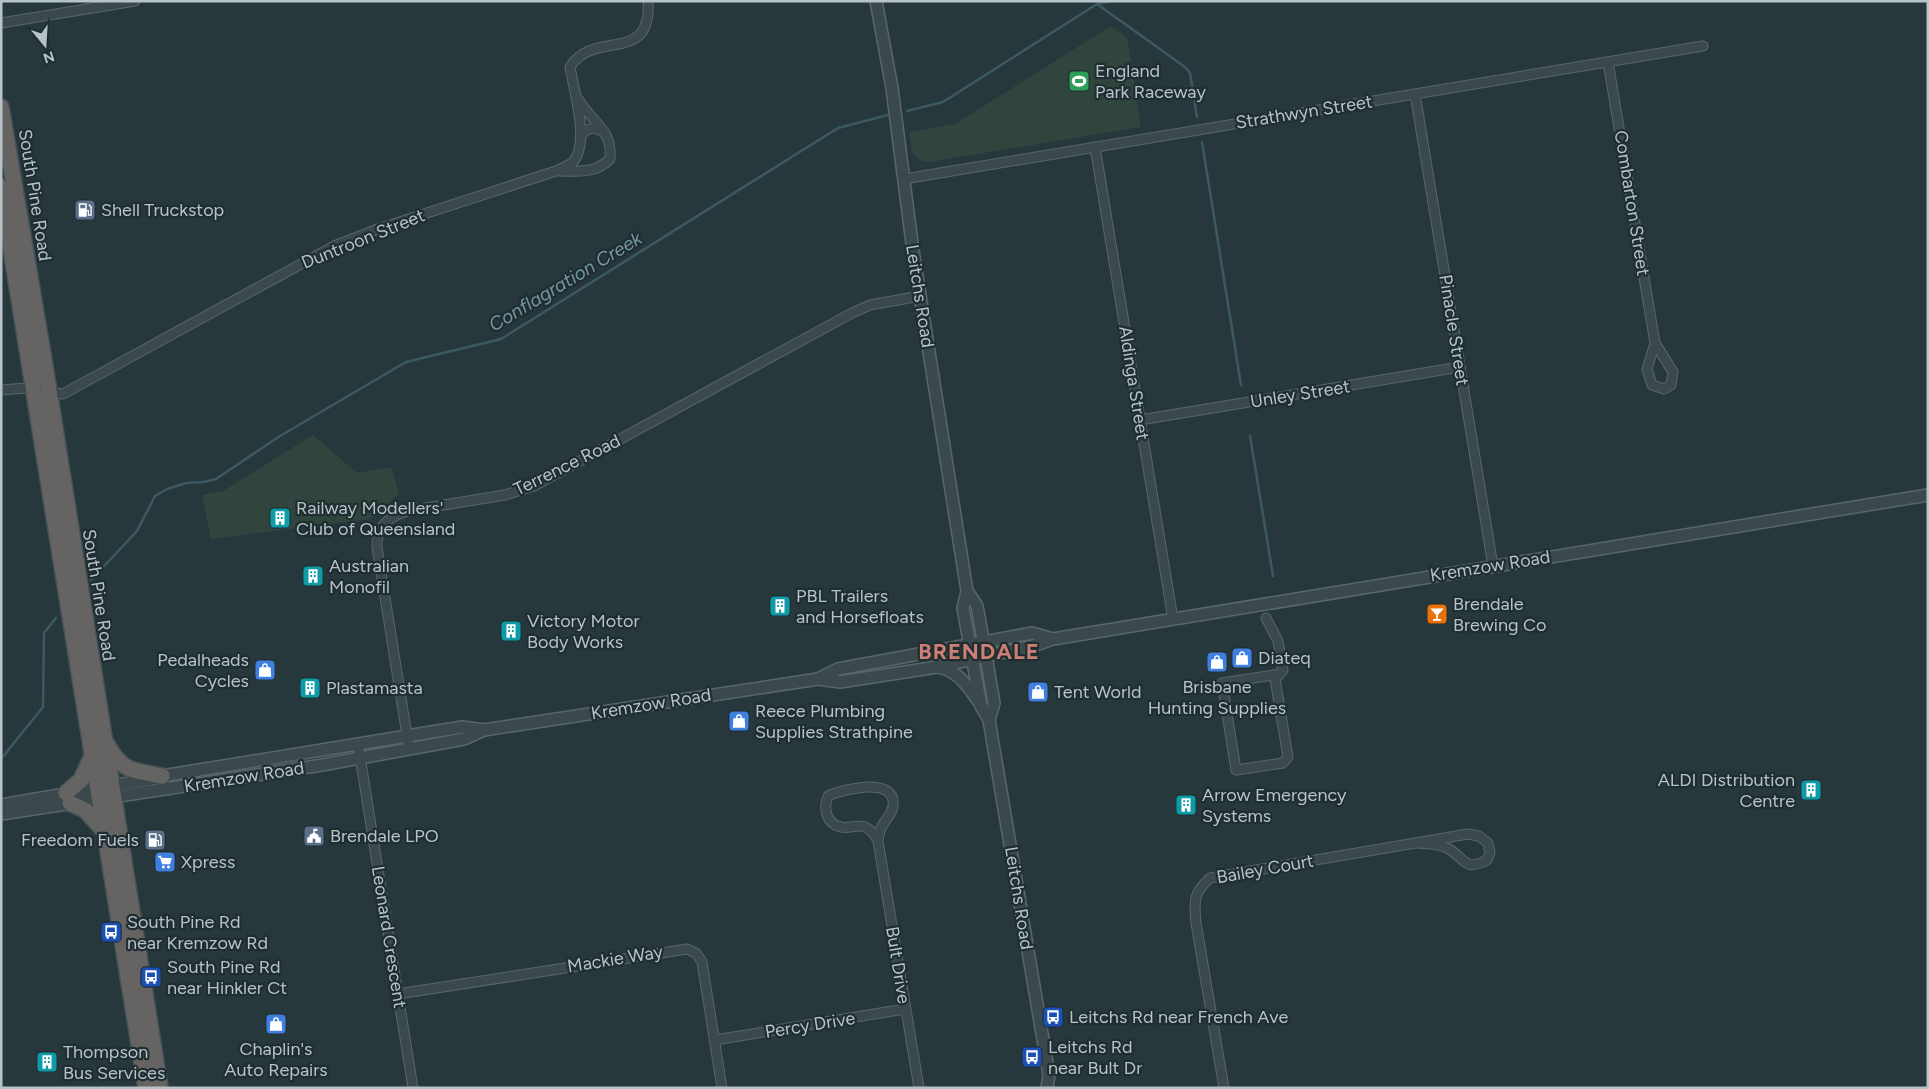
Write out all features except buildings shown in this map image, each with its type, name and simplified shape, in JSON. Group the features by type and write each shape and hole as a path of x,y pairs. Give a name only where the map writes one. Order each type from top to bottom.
{"highway":[{"name":"South Pine Road","path":"1,107 49,392 103,737 105,833 146,1088"},
{"name":"South Pine Road","path":"1,187 92,754 105,792 160,1088"},
{"path":"103,737 112,753 130,770 162,776"},
{"path":"92,754 84,776 68,798 85,810 105,833"}],"street":[{"path":"1,23 135,1"},
{"name":"Duntroon Street","path":"1,390 33,389 65,393 334,246 378,229 556,171 572,163 581,150 581,136 570,67 577,56 586,50 634,40 641,34 646,25 648,1"},
{"name":"Leitchs Road","path":"876,1 894,97 920,296 967,591 963,608 981,706 989,720 1049,1075 1047,1088"},
{"name":"Strathwyn Street","path":"904,179 1703,46"},
{"name":"Combarton Street","path":"1608,62 1655,343 1673,372 1671,385 1664,389 1652,385 1647,375 1655,343"},
{"path":"556,171 590,172 602,167 610,158 611,147 607,133 583,108 574,92"},
{"name":"Pinacle Street","path":"1415,94 1493,566"},
{"path":"581,136 586,130 594,128 607,133"},
{"name":"Aldinga Street","path":"1095,147 1173,619"},
{"name":"Terrence Road","path":"409,748 377,547 379,531 383,524 398,514 407,511 524,490 860,309 882,302 920,296"},
{"name":"Unley Street","path":"1140,420 1460,367"},
{"name":"Kremzow Road","path":"1,805 322,765 464,739 484,730 818,679 840,682 973,659 1033,646 1053,639 1928,495"},
{"name":"Leitchs Road","path":"967,591 977,606 984,643 994,703 989,720"},
{"path":"1266,618 1278,641 1283,670 1280,674 1275,679 1288,757 1283,763 1236,770 1222,683 1280,674"},
{"name":"Kremzow Road","path":"818,679 838,669 1032,633 1053,639"},
{"path":"936,666 947,668 961,678 981,706"},
{"name":"Kremzow Road","path":"105,792 162,776 462,727 484,730"},
{"name":"Leonard Crescent","path":"358,744 413,1088"},
{"path":"876,787 886,789 891,794 894,804 891,814 880,830 878,841 873,832 865,827 842,827 834,824 826,815 824,805 828,796 838,792 876,787"},
{"name":"Kremzow Road","path":"1,814 68,798"},
{"name":"Bailey Court","path":"1224,1088 1196,923 1194,904 1198,889 1210,878 1468,834 1479,836 1488,843 1490,852 1486,860 1476,866 1467,864 1448,848 1437,844 1417,843"},
{"name":"Bult Drive","path":"878,841 920,1088"},
{"name":"Mackie Way","path":"398,994 687,949 696,953 702,962 722,1088"},
{"name":"Percy Drive","path":"715,1040 906,1009"},
{"name":"Leitchs Road","path":"1049,1075 1056,1088"}],"green space":[{"name":"England Park Raceway","path":"1111,26 1127,37 1141,127 929,162 915,156 911,147 909,132 955,124"},
{"path":"313,435 357,473 392,467 399,494 370,519 211,539 202,495 223,491"}],"waterway":[{"name":"Conflagration Creek","path":"907,111 943,102 1097,4 1113,1"},
{"path":"1097,4 1185,67 1190,73 1197,117"},
{"name":"Conflagration Creek","path":"91,580 137,531 155,496 167,489 186,483 216,479 280,436 406,362 501,339 838,128 888,115"},
{"path":"1202,142 1241,385"},
{"path":"1250,436 1273,576"},
{"name":"Conflagration Creek","path":"1,759 43,707 44,633 56,618"}],"place":[{"name":"England Park Raceway","path":"1079,81"},
{"name":"Shell Truckstop","path":"85,210"},
{"name":"Railway Modellers' Club of Queensland","path":"280,518"},
{"name":"Australian Monofil","path":"313,576"},
{"name":"PBL Trailers and Horsefloats","path":"780,606"},
{"name":"Brendale Brewing Co","path":"1437,614"},
{"name":"Victory Motor Body Works","path":"511,631"},
{"name":"Diateq","path":"1242,658"},
{"name":"Brisbane Hunting Supplies","path":"1217,662"},
{"name":"Pedalheads Cycles","path":"265,670"},
{"name":"Plastamasta","path":"310,688"},
{"name":"Tent World","path":"1038,692"},
{"name":"Reece Plumbing Supplies Strathpine","path":"739,721"},
{"name":"ALDI Distribution Centre","path":"1811,790"},
{"name":"Arrow Emergency Systems","path":"1186,805"},
{"name":"Brendale LPO","path":"314,836"},
{"name":"Freedom Fuels","path":"155,840"},
{"name":"Xpress","path":"165,862"},
{"name":"South Pine Rd near Kremzow Rd","path":"111,932"},
{"name":"South Pine Rd near Hinkler Ct","path":"151,977"},
{"name":"Leitchs Rd near French Ave","path":"1053,1017"},
{"name":"Chaplin's Auto Repairs","path":"276,1024"},
{"name":"Leitchs Rd near Bult Dr","path":"1032,1057"},
{"name":"Thompson Bus Services","path":"47,1062"}],"district":[{"name":"BRENDALE","path":"979,651"}]}
